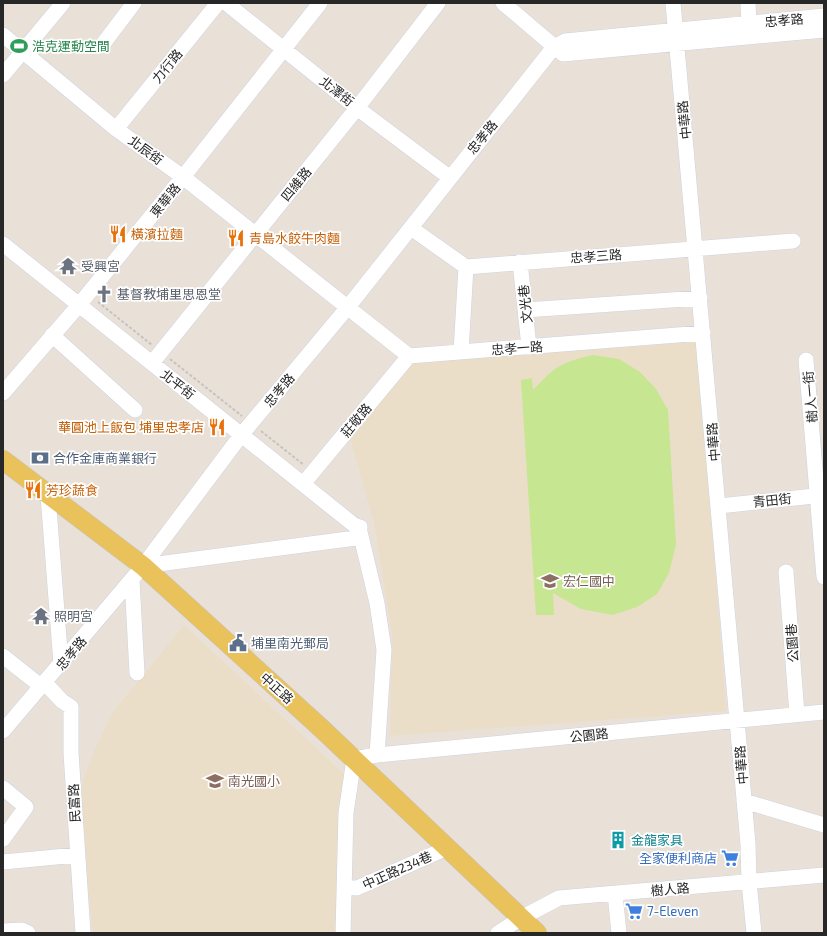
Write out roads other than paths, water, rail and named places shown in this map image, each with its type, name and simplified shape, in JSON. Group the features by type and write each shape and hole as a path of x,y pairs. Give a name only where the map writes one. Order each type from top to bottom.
{"main road":[{"name":"中正路","path":"3,460 48,495 354,759 538,933"}],"street":[{"path":"3,75 63,3"},
{"path":"103,44 134,3"},
{"name":"力行路","path":"116,129 218,3"},
{"name":"北澤街","path":"226,3 357,108 449,177"},
{"name":"東華路","path":"3,393 183,178 320,3"},
{"name":"四維路","path":"156,358 357,108 438,3"},
{"path":"503,3 554,47"},
{"name":"中華路","path":"674,3 720,506 754,933"},
{"path":"748,3 749,23"},
{"name":"忠孝路","path":"676,38 749,23 819,12"},
{"name":"忠孝路","path":"3,731 62,664 138,573 247,429 348,307 411,228 449,177 554,47 565,41 676,38 824,30"},
{"name":"北辰街","path":"3,35 116,129 256,234 348,307"},
{"path":"411,228 466,266 461,352"},
{"name":"忠孝三路","path":"466,266 793,241"},
{"name":"北平街","path":"3,244 83,299 247,429 303,484 357,528"},
{"name":"文光巷","path":"520,262 529,347"},
{"path":"526,310 700,298"},
{"path":"348,307 409,356"},
{"name":"忠孝一路","path":"409,356 703,333"},
{"path":"52,335 135,410"},
{"name":"莊敬路","path":"303,484 409,356"},
{"name":"樹人一街","path":"806,360 821,495 824,577"},
{"path":"48,495 62,664"},
{"name":"青田街","path":"720,506 821,495"},
{"path":"137,673 138,573 356,538 357,528"},
{"path":"357,528 377,603 384,650 377,756"},
{"name":"公園巷","path":"786,572 797,714"},
{"name":"民富路","path":"3,656 44,685 71,708 79,933"},
{"name":"公園路","path":"354,759 824,712"},
{"path":"343,933 346,813 354,759"},
{"path":"3,788 26,808 3,840"},
{"path":"744,801 824,825"},
{"name":"中正路234巷","path":"345,886 357,888 447,848"},
{"path":"3,862 77,855"},
{"name":"樹人路","path":"498,933 521,918 559,898 824,875"},
{"path":"615,894 619,933"},
{"path":"3,931 22,930 28,933"}],"place":[{"name":"浩克運動空間","path":"19,46"},
{"name":"橫濱拉麵","path":"118,234"},
{"name":"青島水餃牛肉麵","path":"236,238"},
{"name":"受興宮","path":"68,266"},
{"name":"基督教埔里思恩堂","path":"104,294"},
{"name":"華圓池上飯包 埔里忠孝店","path":"217,427"},
{"name":"合作金庫商業銀行","path":"40,458"},
{"name":"芳珍蔬食","path":"33,490"},
{"name":"宏仁國中","path":"550,581"},
{"name":"照明宮","path":"41,616"},
{"name":"埔里南光郵局","path":"238,643"},
{"name":"南光國小","path":"215,781"},
{"name":"金龍家具","path":"618,840"},
{"name":"全家便利商店","path":"730,858"},
{"name":"7-Eleven","path":"634,911"}]}
